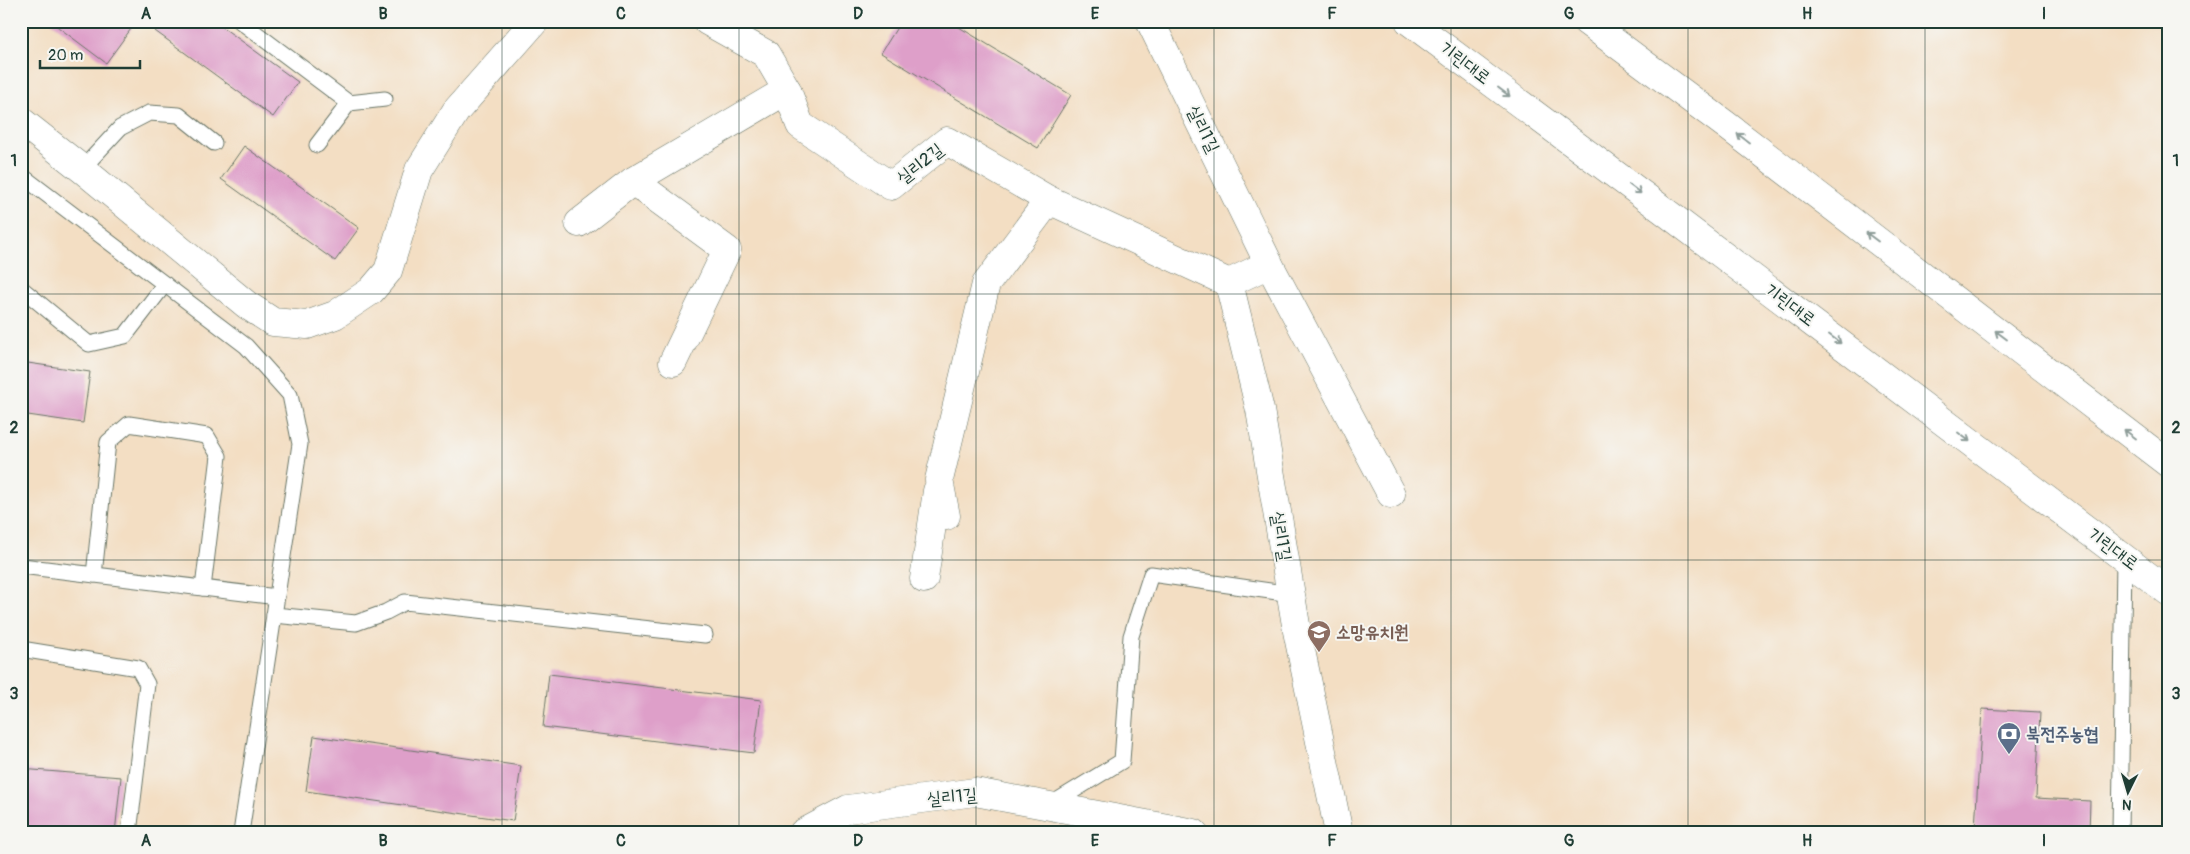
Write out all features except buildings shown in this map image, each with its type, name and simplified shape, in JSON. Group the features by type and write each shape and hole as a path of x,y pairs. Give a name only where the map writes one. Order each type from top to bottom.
{"street":[{"path":"21,121 247,305 272,322 307,325 335,315 371,291 388,271 419,170 456,111 535,21"},
{"name":"실리2길","path":"707,21 766,54 787,90 800,125 891,186 947,141 1049,200 1228,283"},
{"name":"실리1길","path":"1150,21 1269,264 1390,494"},
{"name":"기린대로","path":"1409,21 2169,592"},
{"path":"1586,21 1726,125 2169,464"},
{"path":"579,223 633,181 787,90"},
{"path":"633,181 727,250 673,362"},
{"path":"924,579 938,480 986,284 1049,200"},
{"path":"1228,283 1269,264"},
{"name":"실리1길","path":"1228,283 1260,410 1291,594 1339,833"},
{"path":"938,480 946,516"},
{"name":"실리1길","path":"803,833 848,809 975,792 1194,833"}],"lane":[{"path":"240,21 349,104"},
{"path":"317,145 349,104 385,99"},
{"path":"82,169 120,128 149,113 179,115 214,143"},
{"path":"21,175 246,346 290,394 300,444 241,833"},
{"path":"21,288 89,344 125,336 165,284"},
{"path":"94,575 108,442 129,424 207,436 219,456 203,588"},
{"path":"2120,833 2124,558"},
{"path":"21,566 277,597"},
{"path":"1049,806 1122,761 1132,636 1151,574 1291,594"},
{"path":"274,615 356,623 386,612 405,602 705,635"},
{"path":"21,649 138,668 148,684 129,833"}],"place":[{"name":"소망유치원","path":"1319,653"},
{"name":"북전주농협","path":"2009,755"}]}
